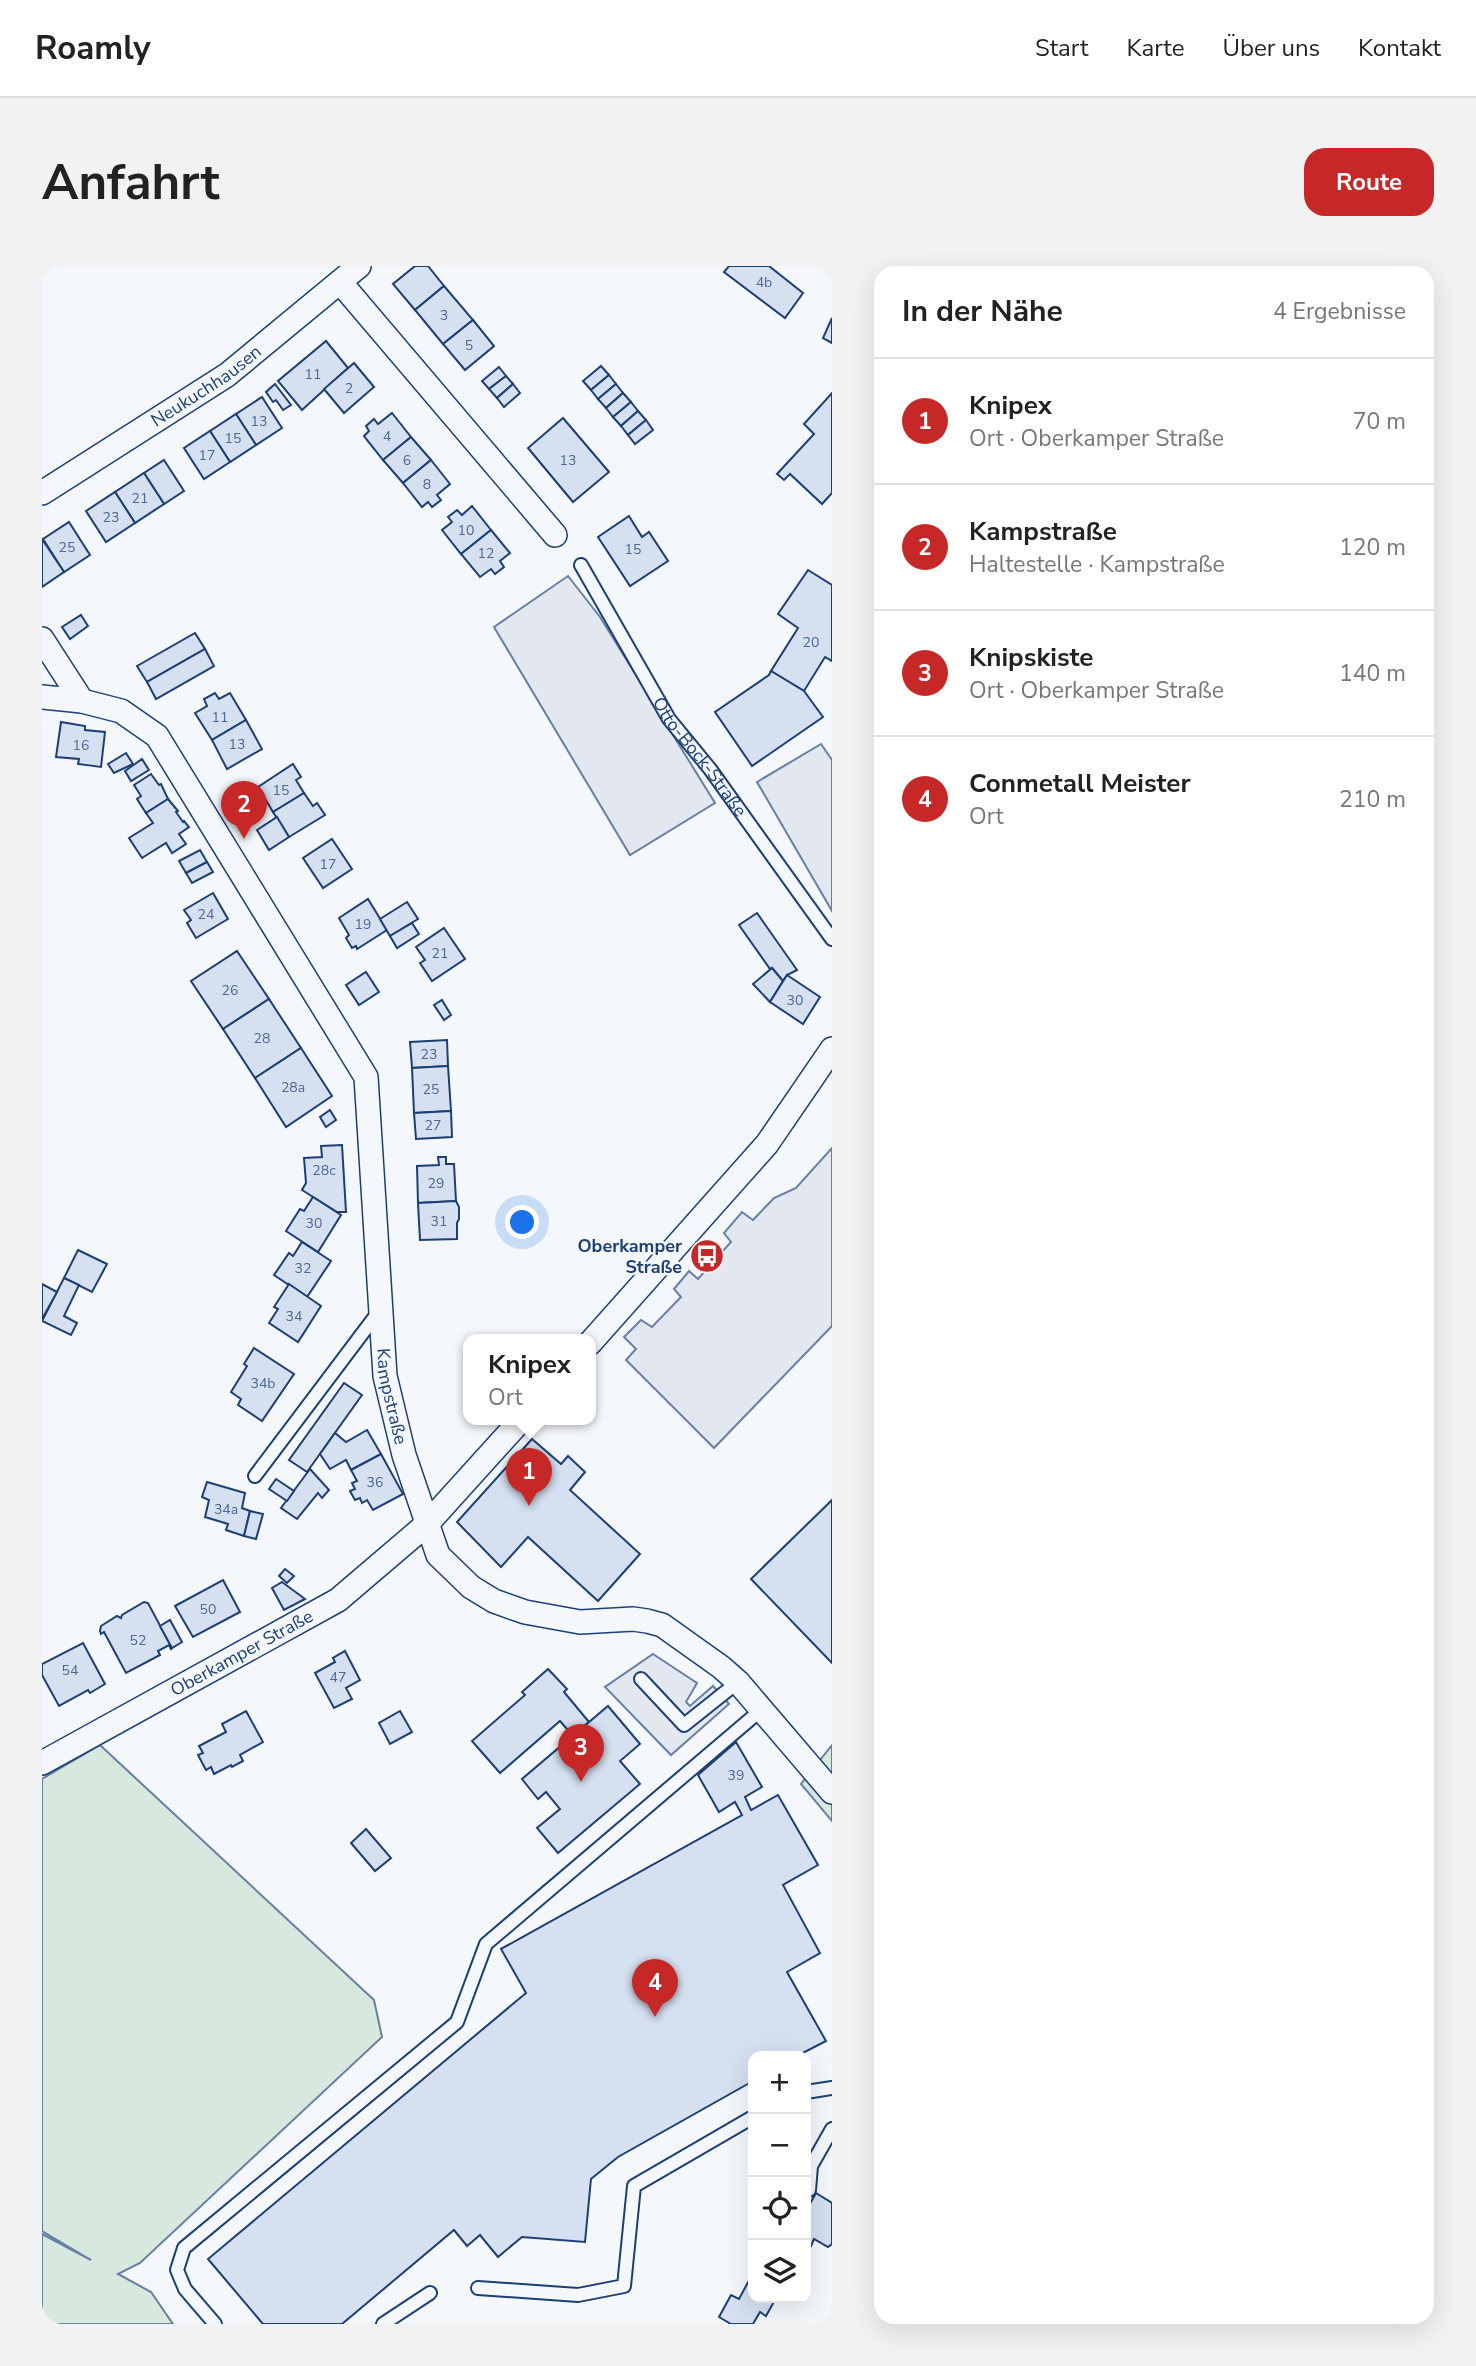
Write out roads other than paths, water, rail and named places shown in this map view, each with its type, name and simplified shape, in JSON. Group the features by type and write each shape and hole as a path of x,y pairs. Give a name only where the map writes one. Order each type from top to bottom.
{"street":[{"name":"Neukuchhausen","path":"42,493 227,375 359,266"},
{"path":"340,282 555,535"},
{"path":"42,639 82,701"},
{"name":"Kampstraße","path":"42,697 82,701 121,712 156,736 366,1077 385,1376 404,1455 427,1524"},
{"path":"596,1336 767,1144 832,1049"},
{"name":"Oberkamper Straße","path":"42,1763 338,1600 427,1524 516,1425"},
{"path":"427,1524 438,1555 471,1587 494,1601 525,1612 580,1622 647,1620 662,1625 738,1682 832,1792"}],"lane":[{"name":"Otto-Bock-Straße","path":"580,565 669,719 710,769 832,939"},
{"path":"255,1476 380,1310"},
{"path":"641,1679 684,1725 738,1682"},
{"path":"215,2324 185,2289 177,2270 184,2248 457,2022 486,1944 761,1710"},
{"path":"811,2091 832,2088"},
{"path":"478,2288 578,2295 624,2286 634,2186 748,2119"},
{"path":"810,2177 811,2166 832,2129"},
{"path":"383,2324 430,2293"}],"place":[{"name":"Kampstraße","path":"244,839"},
{"name":"Oberkamper Straße","path":"707,1256"},
{"name":"Knipex","path":"529,1506"},
{"name":"Knipskiste","path":"581,1782"},
{"name":"Conmetall Meister","path":"655,2017"}]}
